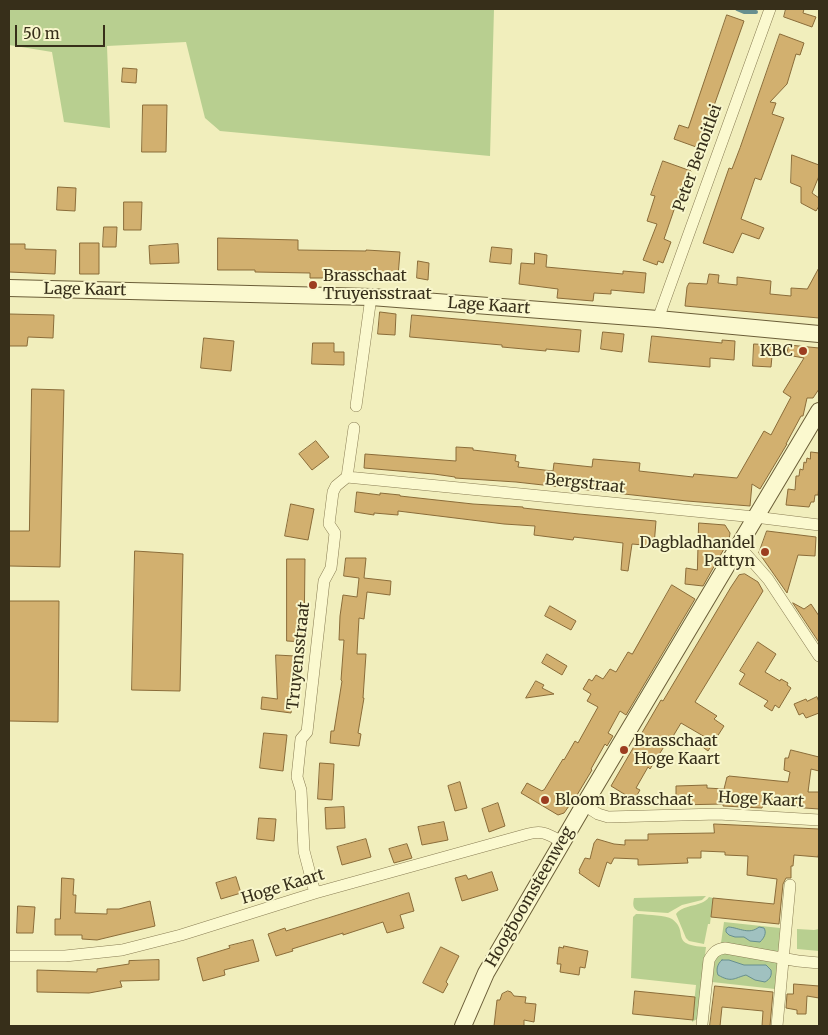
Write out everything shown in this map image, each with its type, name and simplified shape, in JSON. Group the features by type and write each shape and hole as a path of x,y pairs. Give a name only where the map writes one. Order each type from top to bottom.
{"street":[{"name":"Peter Benoitlei","path":"658,319 770,9"},
{"name":"Lage Kaart","path":"9,288 371,297 658,319 819,334"},
{"path":"356,406 371,297"},
{"name":"Hoogboomsteenweg","path":"463,1026 486,973 584,804 819,411"},
{"name":"Truyensstraat","path":"315,893 304,851 301,790 297,777 301,739 307,732 324,581 331,568 334,534 329,524 333,492 336,486 347,477 354,428"},
{"name":"Bergstraat","path":"347,477 819,525"},
{"path":"738,545 768,579 819,656"},
{"name":"Hoge Kaart","path":"584,804 598,814 608,817 718,814 819,820"},
{"name":"Hoge Kaart","path":"9,956 64,956 122,950 181,935 315,893 537,832 562,842"},
{"path":"777,1026 790,885"},
{"path":"702,1024 709,960 713,952 725,948 819,963"}],"green space":[{"path":"9,9 494,9 490,156 220,131 205,118 186,42 107,46 110,128 64,122 52,52 9,45"},
{"path":"706,896 702,900 682,905 668,913 638,911 633,905 634,898"},
{"path":"709,897 713,898 710,924 708,924 704,944 689,941 676,914 684,908 702,903"},
{"path":"636,914 672,919 677,924 683,941 687,944 706,947 697,1019 692,1022 696,985 631,978 633,917"},
{"path":"724,922 780,928 779,952 721,943"},
{"path":"797,929 819,929 819,951 797,949"},
{"path":"723,953 778,961 775,989 712,982 715,959"}],"water":[{"path":"729,927 752,931 759,927 764,928 765,934 760,942 750,941 744,937 729,935 726,929"},
{"path":"722,960 729,960 744,965 766,965 771,970 771,976 765,982 755,980 746,975 727,979 717,973 718,965"}],"building":[{"path":"786,9 804,9 803,13 816,17 812,27 784,17"},
{"path":"727,15 744,21 699,148 674,139 679,125 688,128"},
{"path":"780,34 804,43 800,55 796,54 787,84 770,102 776,103 772,114 784,118 761,180 755,178 741,219 764,228 759,239 742,233 733,253 703,243 729,168 732,169 740,148"},
{"path":"123,68 137,69 136,83 122,82"},
{"path":"143,105 167,105 166,152 142,152"},
{"path":"792,155 819,165 819,176 812,193 819,198 819,206 816,211 801,203 801,187 791,183"},
{"path":"663,161 691,171 679,205 676,204 664,239 671,242 663,263 658,261 657,265 643,260 657,224 647,221 655,196 651,195"},
{"path":"58,187 76,188 75,211 57,210"},
{"path":"124,202 142,202 141,230 124,230"},
{"path":"104,227 117,227 116,247 103,247"},
{"path":"218,238 298,240 298,250 400,252 398,276 354,274 354,278 310,278 310,273 218,270"},
{"path":"80,243 99,243 99,274 80,274"},
{"path":"9,244 25,244 25,249 56,250 55,274 9,272"},
{"path":"178,244 179,263 150,264 149,246"},
{"path":"492,247 512,249 511,264 490,262"},
{"path":"535,253 547,255 546,267 623,274 623,271 646,273 644,293 611,290 611,294 594,293 593,301 557,298 558,289 519,284 521,263 534,264"},
{"path":"418,261 429,263 428,280 417,278"},
{"path":"819,268 819,318 685,306 689,283 707,284 709,274 719,275 718,283 737,285 737,277 771,281 770,294 791,296 791,288 807,289"},
{"path":"380,312 396,314 395,335 378,334"},
{"path":"9,314 54,315 53,338 28,337 27,346 9,346"},
{"path":"412,315 581,330 579,352 546,349 546,351 410,337"},
{"path":"603,332 624,334 622,352 601,349"},
{"path":"652,336 722,343 722,340 735,341 734,360 710,358 710,367 649,362"},
{"path":"204,338 234,341 231,371 201,368"},
{"path":"313,343 334,343 334,352 344,352 344,365 312,364"},
{"path":"754,344 773,345 771,367 753,366"},
{"path":"789,345 819,348 819,389 813,398 807,398 803,416 801,416 787,444 760,489 752,484 750,506 364,468 365,454 456,461 456,447 516,455 515,461 519,462 518,467 553,471 554,463 592,467 593,459 640,463 639,471 693,477 694,474 737,478 764,431 771,435 791,397 783,392 804,358 787,355"},
{"path":"32,389 64,390 60,567 9,566 9,531 29,531"},
{"path":"316,441 329,457 312,470 299,454"},
{"path":"811,452 819,453 818,495 815,495 814,502 811,502 809,507 786,505 788,489 795,490 796,476 799,476 800,469 803,470 804,462 806,463 807,458 810,459"},
{"path":"357,492 656,521 654,546 632,544 628,571 621,570 623,543 574,537 573,540 534,535 535,526 398,511 398,515 374,513 374,515 355,512"},
{"path":"291,504 314,509 308,540 285,536"},
{"path":"699,523 725,525 730,533 729,540 703,586 685,584 686,568 697,570"},
{"path":"767,531 816,537 815,556 798,555 787,593 759,553"},
{"path":"135,551 183,554 180,691 132,690"},
{"path":"346,558 366,558 364,578 391,581 390,595 367,592 364,619 359,618 357,654 366,654 364,698 358,733 361,734 359,746 330,743 331,731 334,731 342,681 344,640 339,640 343,595 357,597 359,578 344,576"},
{"path":"287,559 305,559 304,642 287,641"},
{"path":"745,574 758,582 763,591 695,702 717,716 714,719 724,726 708,751 700,745 705,737 681,723 650,769 648,767 636,788 640,790 634,800 611,786 661,700 663,701 731,587 739,575"},
{"path":"672,585 695,599 626,715 620,711 608,733 613,736 607,746 605,744 574,800 564,813 558,815 521,793 527,783 542,791 544,790 575,741 578,743 598,707 587,701 591,694 583,689 589,679 592,681 596,675 603,679 610,669 616,672 628,652 632,654"},
{"path":"9,601 59,601 58,722 9,721"},
{"path":"793,603 804,609 811,604 819,616 819,642"},
{"path":"550,606 576,621 571,630 545,616"},
{"path":"758,642 776,654 765,672 780,681 781,679 788,683 787,685 791,688 779,708 775,705 772,711 764,706 768,701 739,684 745,674 740,671"},
{"path":"547,654 567,666 562,675 542,663"},
{"path":"276,655 295,656 294,674 296,674 296,685 294,685 291,713 261,709 262,697 277,699"},
{"path":"536,681 544,685 542,688 554,694 526,698"},
{"path":"817,697 819,713 806,718 803,713 799,715 794,704"},
{"path":"264,733 287,735 283,771 260,768"},
{"path":"791,750 819,757 819,771 811,769 808,792 819,792 819,809 763,805 762,808 723,806 723,804 676,805 676,786 707,785 707,788 724,789 727,777 729,776 788,782 790,772 784,770 785,758 788,758"},
{"path":"320,763 334,764 332,800 318,799"},
{"path":"460,782 467,808 455,811 448,786"},
{"path":"498,803 505,826 489,832 482,809"},
{"path":"344,807 345,828 326,829 325,808"},
{"path":"259,818 276,819 274,841 257,839"},
{"path":"444,822 448,840 422,845 418,827"},
{"path":"714,824 819,829 818,857 794,855 793,866 791,866 791,878 786,878 783,884 779,924 711,917 713,898 774,904 777,879 747,875 748,856 725,855 725,852 701,851 701,858 687,858 688,863 638,865 638,859 614,858 611,864 607,862 599,887 579,873 585,858 590,859 594,843 597,839 625,845 625,840 648,840 648,834 714,833"},
{"path":"366,839 371,857 342,865 337,847"},
{"path":"407,844 412,858 394,863 389,849"},
{"path":"492,872 498,890 462,901 455,878 466,875 468,879"},
{"path":"236,877 241,893 221,899 216,883"},
{"path":"62,878 74,879 73,895 76,895 75,913 107,914 107,909 119,909 150,901 155,926 97,940 82,939 82,935 55,935 55,919 60,919"},
{"path":"409,893 414,911 400,915 404,928 387,933 383,922 292,949 293,951 276,956 268,934 285,928 286,931"},
{"path":"18,906 35,907 33,933 17,933"},
{"path":"253,940 259,961 224,970 225,975 203,981 197,958 230,948 229,946"},
{"path":"564,946 588,951 585,968 580,967 579,975 560,972 561,964 557,964 559,947 563,948"},
{"path":"441,947 459,956 446,982 448,984 443,993 423,983"},
{"path":"159,960 159,980 120,981 122,987 89,993 37,992 37,970 97,972 97,969 129,964 129,961"},
{"path":"794,984 819,986 819,998 807,996 806,1014 797,1014 797,1010 786,1008 787,994 793,994"},
{"path":"715,986 773,992 770,1026 762,1026 763,1011 722,1007 720,1026 710,1026"},
{"path":"508,991 514,996 526,997 525,1003 536,1004 534,1022 524,1020 524,1026 494,1026 497,1000 500,1000 502,994"},
{"path":"635,991 695,997 693,1020 633,1014"}],"waterway":[{"path":"737,9 744,12 756,12"}],"place":[{"name":"Brasschaat Truyensstraat","path":"313,285"},
{"name":"KBC","path":"803,351"},
{"name":"Dagbladhandel Pattyn","path":"765,552"},
{"name":"Brasschaat Hoge Kaart","path":"624,750"},
{"name":"Bloom Brasschaat","path":"545,800"}]}
